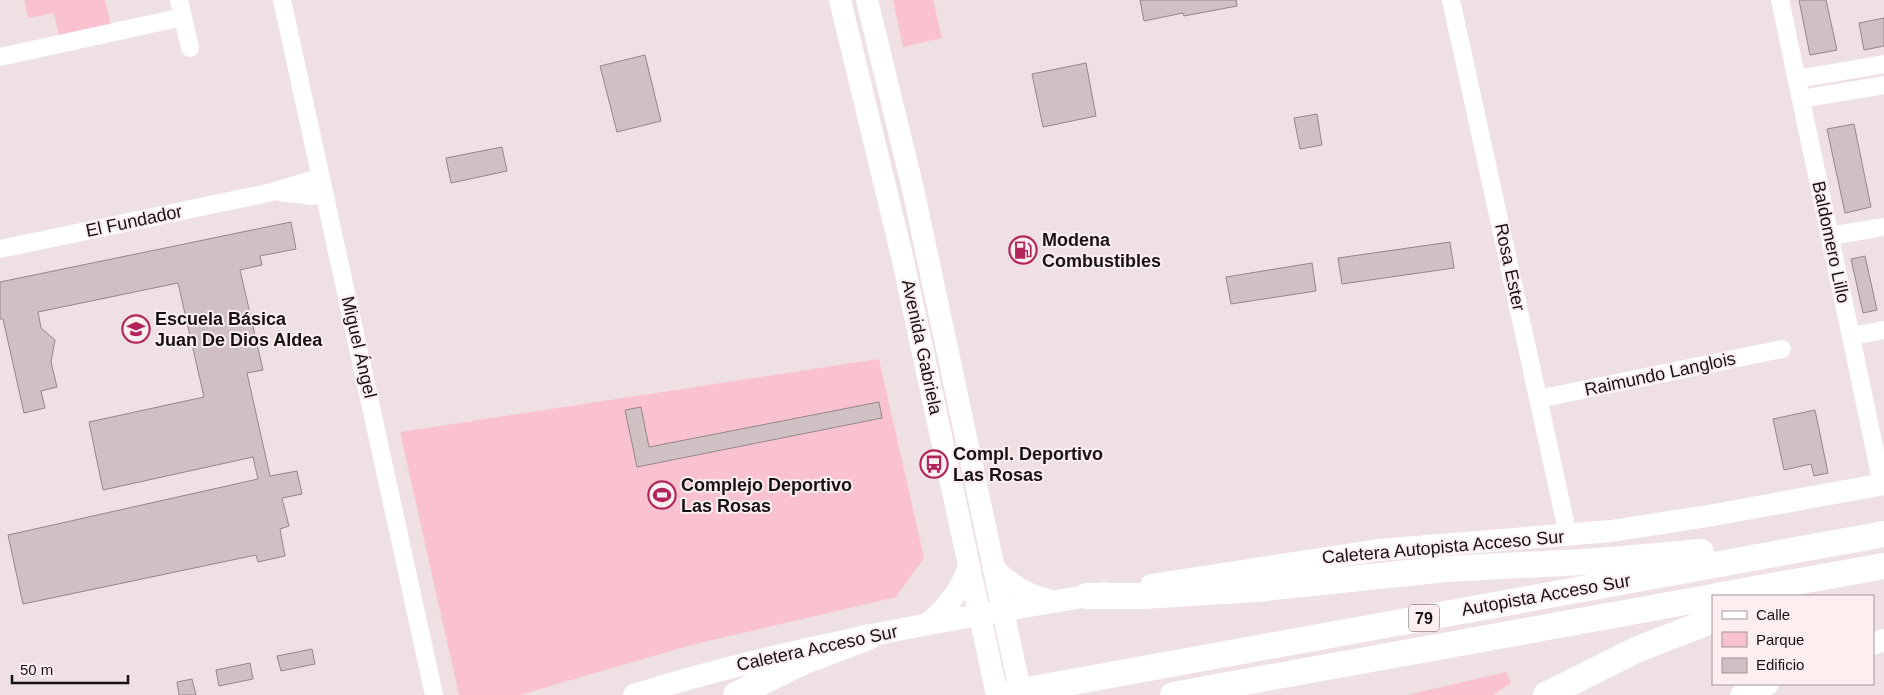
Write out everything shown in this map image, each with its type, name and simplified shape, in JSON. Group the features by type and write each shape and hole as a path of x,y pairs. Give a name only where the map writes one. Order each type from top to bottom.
{"highway":[{"name":"Autopista Acceso Sur","path":"1001,695 1884,534"},
{"path":"1086,596 1153,595 1256,589 1446,569 1600,561 1846,541"},
{"name":"Autopista Acceso Sur","path":"1720,595 1884,566"},
{"path":"1783,595 1849,572"},
{"name":"Autopista Acceso Sur","path":"1173,695 1712,596"},
{"path":"1546,695 1638,649 1712,620"},
{"path":"736,695 802,662 868,637"}],"main road":[{"name":"Avenida Gabriela","path":"840,0 885,180 997,695"},
{"name":"Avenida Gabriela","path":"866,0 913,189 1021,695"},
{"name":"Caletera Autopista Acceso Sur","path":"1002,610 1369,551 1611,531 1708,516 1883,484"},
{"path":"926,626 952,600 962,584 969,567"},
{"path":"993,567 1006,580 1024,592 1054,602"},
{"name":"Caletera Acceso Sur","path":"634,695 755,660 1002,610"},
{"path":"1742,695 1766,685"}],"street":[{"name":"Miguel Ángel","path":"282,0 434,695"},
{"name":"Rosa Ester","path":"1451,0 1568,534"},
{"name":"Baldomero Lillo","path":"1780,0 1851,336 1877,423 1883,484"},
{"path":"0,57 181,9 190,48"},
{"path":"1797,79 1884,64"},
{"path":"1801,99 1884,85"},
{"name":"El Fundador","path":"0,249 268,193 323,186"},
{"path":"1830,236 1884,227"},
{"path":"1851,336 1884,330"},
{"name":"Raimundo Langlois","path":"1538,399 1782,349"}],"green space":[{"path":"24,0 105,0 111,25 59,36 54,13 28,18"},
{"path":"893,0 933,0 942,38 903,47"},
{"name":"Complejo Deportivo Las Rosas","path":"879,359 924,558 896,597 691,645 520,695 459,695 400,432"},
{"path":"1506,672 1511,683 1493,695 1407,695"}],"building":[{"path":"1140,0 1236,0 1237,6 1184,16 1183,13 1144,21"},
{"path":"1799,0 1826,0 1837,50 1810,55"},
{"path":"1884,18 1884,46 1864,50 1859,23"},
{"path":"645,55 661,121 617,132 600,66"},
{"path":"1086,63 1096,116 1043,127 1032,74"},
{"path":"1317,114 1322,145 1300,149 1294,118"},
{"path":"1854,124 1871,207 1845,213 1827,129"},
{"path":"502,147 507,171 451,183 446,158"},
{"path":"291,222 296,249 260,256 262,265 240,270 263,370 247,373 270,476 297,471 302,494 282,498 289,526 280,529 285,556 258,562 256,555 23,604 8,535 258,479 253,457 103,490 89,422 204,397 178,283 38,312 41,328 55,340 51,362 57,387 41,391 45,408 24,413 3,319 0,319 0,282"},
{"path":"1450,242 1454,268 1342,284 1338,258"},
{"path":"1865,256 1877,310 1863,313 1851,259"},
{"path":"1312,263 1316,291 1231,304 1226,277"},
{"path":"879,402 882,418 637,467 625,410 641,407 649,447"},
{"path":"1815,410 1828,473 1814,476 1811,464 1784,470 1773,419"},
{"path":"312,649 315,664 281,671 277,656"},
{"path":"250,663 253,679 219,686 216,670"},
{"path":"192,679 196,695 179,695 177,682"}],"place":[{"name":"Modena Combustibles","path":"1023,250"},
{"name":"Escuela Básica Juan De Dios Aldea","path":"136,329"},
{"name":"Compl. Deportivo Las Rosas","path":"934,464"},
{"name":"Complejo Deportivo Las Rosas","path":"662,495"}]}
